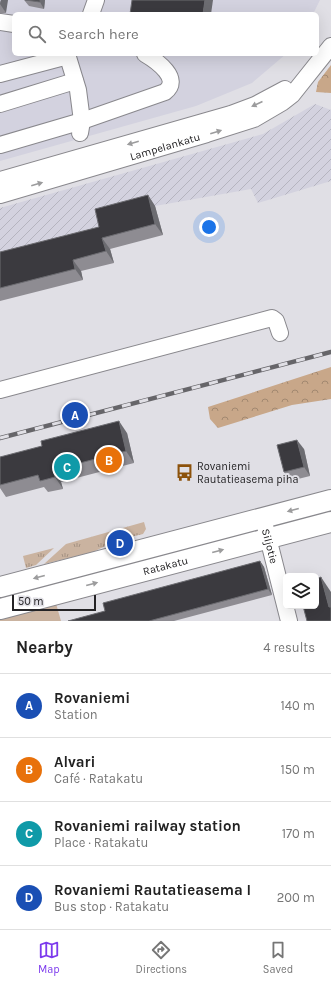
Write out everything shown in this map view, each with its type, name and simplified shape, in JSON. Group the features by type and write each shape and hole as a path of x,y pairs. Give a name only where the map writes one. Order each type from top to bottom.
{"main road":[{"name":"Ratakatu","path":"0,587 331,500"},
{"name":"Ratakatu","path":"0,609 331,522"}],"street":[{"path":"92,12 96,0"},
{"path":"0,22 12,24"},
{"name":"Lampelankatu","path":"0,195 254,119 292,95 331,46"},
{"path":"0,74 64,56"},
{"path":"68,56 75,81 81,127"},
{"path":"0,145 81,127 166,92 170,89 172,83 167,72 156,60 149,56"},
{"name":"Lampelankatu","path":"0,180 231,114 269,98 314,68"},
{"path":"0,104 75,81"},
{"path":"0,390 272,318 276,321 280,333"},
{"name":"Siljotie","path":"263,518 289,621"},
{"path":"171,542 177,562"}],"shaded area":[{"path":"0,0 320,0 314,12 12,12 12,56 284,56 252,83 196,106 0,161"},
{"path":"315,104 331,110 331,181 258,203 251,189 155,206 107,238 0,265 0,208 263,134"}],"green space":[{"path":"331,65 331,93 316,92 318,82"},
{"path":"331,367 331,399 292,405 218,428 210,419 208,407"},
{"path":"144,522 146,529 143,534 118,540 93,552 44,564 66,544"},
{"path":"54,548 36,565 26,568 23,556"},
{"path":"55,600 61,621 0,621 0,616"}],"building":[{"path":"25,0 40,0 40,2"},
{"path":"132,0 205,0 203,12 130,12"},
{"path":"148,195 155,224 102,238 106,251 73,260 75,269 0,288 0,252 99,227 95,209"},
{"path":"119,421 126,451 53,470 55,477 40,481 38,475 0,485 0,457 42,446 41,441"},
{"path":"297,440 304,467 284,472 277,445"},
{"path":"260,561 268,589 149,621 68,621 105,611 103,603"},
{"path":"321,577 329,607 331,607 331,621 307,621 304,609 319,609 319,578"}],"railway":[{"path":"0,438 331,352"}],"place":[{"name":"Rovaniemi","path":"75,415"},
{"name":"Alvari","path":"109,460"},
{"name":"Rovaniemi railway station","path":"67,467"},
{"name":"Rovaniemi Rautatieasema piha","path":"184,472"},
{"name":"Rovaniemi Rautatieasema I","path":"120,543"}]}
